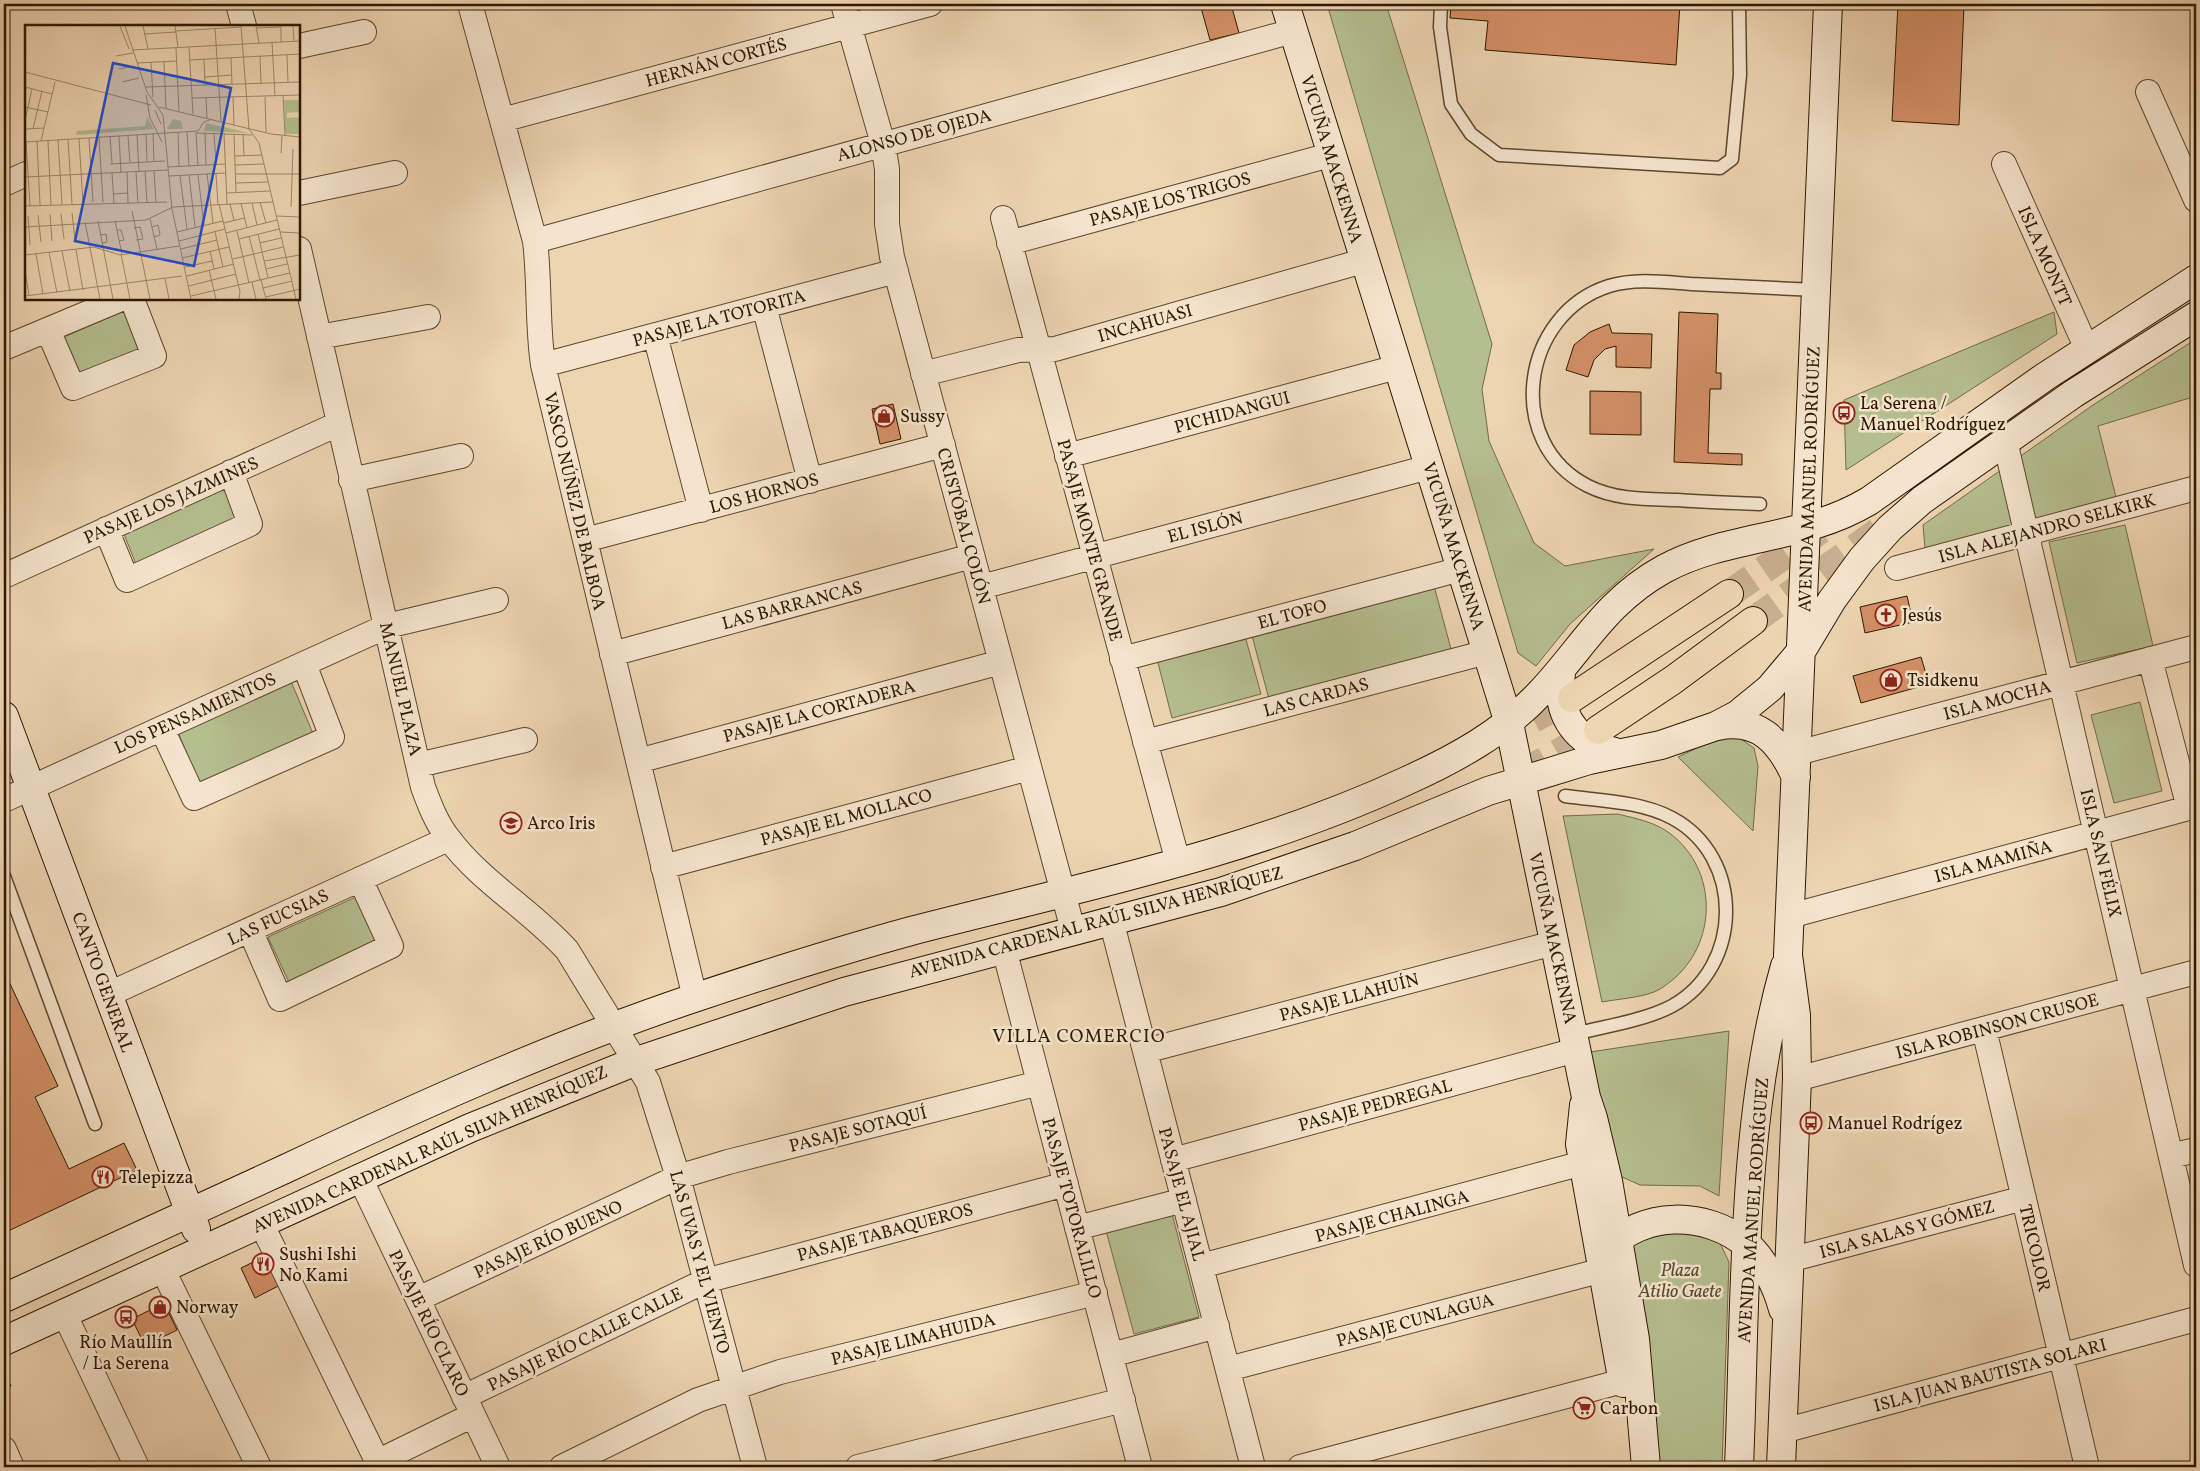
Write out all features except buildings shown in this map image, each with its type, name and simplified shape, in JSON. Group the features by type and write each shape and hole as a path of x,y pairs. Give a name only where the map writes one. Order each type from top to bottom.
{"highway":[{"path":"1572,698 1729,594"},
{"path":"1598,730 1673,680 1753,621"}],"main road":[{"name":"VICUÑA MACKENNA","path":"1285,4 1330,155 1462,569 1509,724 1586,1097 1608,1181 1608,1256 1623,1381 1641,1467"},
{"name":"AVENIDA MANUEL RODRÍGUEZ","path":"1781,1467 1798,1079 1796,1015 1788,955 1828,4"},
{"name":"AVENIDA CARDENAL RAÚL SILVA HENRÍQUEZ","path":"4,1298 458,1090 613,1026 846,949 1178,862 1290,828 1401,784 1464,752 1509,724 1561,669 1604,614 1623,597 1665,569 1710,551 1807,528 1840,517 1868,502 2087,349 2196,279"},
{"name":"AVENIDA CARDENAL RAÚL SILVA HENRÍQUEZ","path":"4,1341 470,1128 634,1062 844,992 1221,892 1382,836 1488,790 1618,753 1661,745 1716,726 1737,715 1760,697 1802,650 1846,579 1877,541 1922,500 2073,394 2196,316"},
{"path":"1561,669 1561,700 1573,728 1588,743 1618,753"},
{"name":"CANTO GENERAL","path":"4,716 189,1214 204,1248"},
{"path":"1716,726 1740,724 1762,732 1797,765"},
{"name":"AVENIDA MANUEL RODRÍGUEZ","path":"1739,1467 1748,1245 1756,1120 1765,1051 1788,955"},
{"name":"VICUÑA MACKENNA","path":"1586,1097 1580,1124 1583,1164 1639,1368 1646,1467"},
{"path":"1608,1181 1630,1207 1656,1222"},
{"path":"1608,1256 1636,1229 1656,1222 1680,1219 1705,1223 1726,1230 1748,1245 1767,1272 1776,1289 1787,1323"}],"street":[{"path":"238,4 244,25"},
{"name":"VASCO NÚÑEZ DE BALBOA","path":"470,4 535,240 539,270 540,339 543,365 695,998"},
{"name":"HERNÁN CORTÉS","path":"502,120 846,15 930,4"},
{"name":"CRISTÓBAL COLÓN","path":"846,15 882,144 887,169 887,224 896,271 1073,930"},
{"name":"ALONSO DE OJEDA","path":"535,240 1293,30"},
{"path":"300,46 364,32"},
{"path":"2148,92 2196,200"},
{"name":"PASAJE LOS TRIGOS","path":"1009,243 1330,155"},
{"name":"ISLA MONTT","path":"2004,164 2087,349"},
{"path":"300,193 395,173"},
{"path":"4,184 25,174"},
{"name":"PASAJE MONTE GRANDE","path":"1002,218 1178,862"},
{"name":"MANUEL PLAZA","path":"300,254 418,766 430,807 448,839 480,872 531,914 561,944 579,968 634,1062"},
{"name":"INCAHUASI","path":"924,374 1018,350 1055,349 1364,261"},
{"name":"PASAJE LA TOTORITA","path":"543,365 896,271"},
{"path":"4,348 120,300"},
{"path":"48,330 73,388 154,356 132,300"},
{"path":"764,306 810,481"},
{"path":"319,337 428,317"},
{"path":"655,335 701,510"},
{"name":"PICHIDANGUI","path":"1067,456 1398,367"},
{"name":"PASAJE LOS JAZMINES","path":"4,576 338,424"},
{"name":"ISLA SAN FÉLIX","path":"2005,441 2196,1265"},
{"name":"LOS HORNOS","path":"585,540 943,445"},
{"path":"351,480 461,456"},
{"name":"EL ISLÓN","path":"981,587 1429,467"},
{"path":"106,529 127,580 250,524 231,472"},
{"name":"ISLA ALEJANDRO SELKIRK","path":"1897,568 2196,488"},
{"name":"LAS BARRANCAS","path":"612,654 972,556"},
{"name":"EL TOFO","path":"1122,659 1462,569"},
{"name":"LOS PENSAMIENTOS","path":"4,800 386,626 496,600"},
{"name":"ISLA MOCHA","path":"1797,765 2061,682 2196,647"},
{"name":"LAS CARDAS","path":"1145,742 1488,652"},
{"path":"2150,659 2193,807"},
{"name":"PASAJE LA CORTADERA","path":"638,760 1001,662"},
{"path":"162,728 194,798 332,737 304,664"},
{"path":"418,766 525,740"},
{"name":"PASAJE EL MOLLACO","path":"663,867 1029,768"},
{"name":"ISLA MAMIÑA","path":"1790,916 2193,807"},
{"name":"LAS FUCSIAS","path":"108,995 448,839"},
{"path":"250,930 280,999 392,946 360,879"},
{"name":"PASAJE EL AJIAL","path":"1111,920 1253,1467"},
{"name":"PASAJE LLAHUÍN","path":"1145,1051 1554,943"},
{"name":"PASAJE TOTORALILLO","path":"1004,949 1140,1467"},
{"name":"ISLA ROBINSON CRUSOE","path":"1798,1079 2196,972"},
{"name":"TRICOLOR","path":"1984,1029 2087,1467"},
{"name":"PASAJE PEDREGAL","path":"1173,1160 1575,1042"},
{"name":"LAS UVAS Y EL VIENTO","path":"634,1062 648,1082 678,1177 755,1467"},
{"name":"PASAJE SOTAQUÍ","path":"678,1177 728,1162 1039,1084"},
{"path":"2171,1156 2196,1150"},
{"name":"PASAJE CHALINGA","path":"1201,1266 1583,1164"},
{"name":"PASAJE RÍO BUENO","path":"418,1299 678,1177"},
{"name":"PASAJE RÍO CLARO","path":"360,1178 498,1467"},
{"name":"PASAJE TABAQUEROS","path":"706,1281 1066,1184"},
{"name":"ISLA SALAS Y GÓMEZ","path":"1789,1260 2024,1198"},
{"path":"1077,1228 1184,1200"},
{"path":"261,1223 378,1464"},
{"name":"PASAJE CUNLAGUA","path":"1228,1369 1608,1256"},
{"path":"162,1268 259,1467"},
{"name":"PASAJE RÍO CALLE CALLE","path":"378,1464 469,1406 706,1281"},
{"name":"PASAJE LIMAHUIDA","path":"562,1467 698,1400 733,1386 780,1372 1094,1293"},
{"path":"64,1313 138,1467"},
{"name":"ISLA JUAN BAUTISTA SOLARI","path":"1783,1431 2196,1319"},
{"path":"1111,1355 1216,1326"},
{"path":"1300,1467 1623,1381"},
{"path":"858,1467 1122,1400"},
{"path":"4,1450 12,1467"}],"lane":[{"path":"1441,4 1440,27 1451,104 1471,134 1499,155 1720,168 1732,159 1740,75 1739,4"},
{"path":"1760,504 1620,498 1585,484 1557,460 1539,428 1532,391 1537,357 1553,326 1565,313 1585,297 1609,286 1643,281 1816,290"},
{"path":"1564,796 1656,811 1689,829 1713,858 1726,893 1728,912 1721,949 1702,982 1688,995 1672,1006 1654,1014 1575,1042"},
{"path":"4,876 95,1124"}],"green space":[{"path":"1327,4 1386,4 1492,344 1482,389 1489,441 1534,543 1565,566 1654,549 1570,624 1536,666 1518,653"},
{"path":"126,310 144,352 82,378 64,337"},
{"path":"2054,312 2057,334 1846,470 1844,400"},
{"path":"2196,339 2196,396 2098,426 2117,501 1925,548 1923,525 2093,405"},
{"path":"225,482 241,518 136,564 121,527"},
{"path":"2125,525 2153,646 2077,663 2049,542"},
{"path":"1433,582 1451,649 1269,699 1251,632"},
{"path":"1245,636 1261,694 1172,718 1157,659"},
{"path":"290,679 314,736 199,784 176,727"},
{"path":"2140,702 2162,791 2114,803 2091,715"},
{"path":"1738,737 1754,748 1758,766 1753,831 1678,757 1718,738"},
{"path":"1618,814 1659,827 1672,835 1687,850 1697,866 1704,885 1706,904 1705,924 1699,943 1690,961 1666,985 1648,994 1602,1002 1563,816"},
{"path":"356,897 381,951 293,991 268,937"},
{"path":"1729,1031 1719,1196 1700,1186 1640,1185 1620,1176 1607,1164 1590,1052"},
{"path":"1171,1210 1199,1317 1134,1334 1105,1227"},
{"name":"Plaza Atilio Gaete","path":"1678,1230 1718,1239 1729,1262 1722,1467 1660,1467 1627,1250 1647,1237"}],"tunnel":[{"path":"1729,594 1822,529"},
{"path":"1753,621 1880,530"},
{"path":"1496,739 1572,698"},
{"path":"1521,774 1598,730"}],"place":[{"name":"La Serena / Manuel Rodríguez","path":"1844,413"},
{"name":"Sussy","path":"884,416"},
{"name":"Jesús","path":"1886,615"},
{"name":"Tsidkenu","path":"1891,680"},
{"name":"Arco Iris","path":"511,823"},
{"name":"Manuel Rodrígez","path":"1811,1123"},
{"name":"Telepizza","path":"103,1177"},
{"name":"Sushi Ishi No Kami","path":"263,1264"},
{"name":"Norway","path":"160,1307"},
{"name":"Río Maullín / La Serena","path":"126,1317"},
{"name":"Carbon","path":"1584,1408"}],"district":[{"name":"VILLA COMERCIO","path":"1079,1035"}]}
